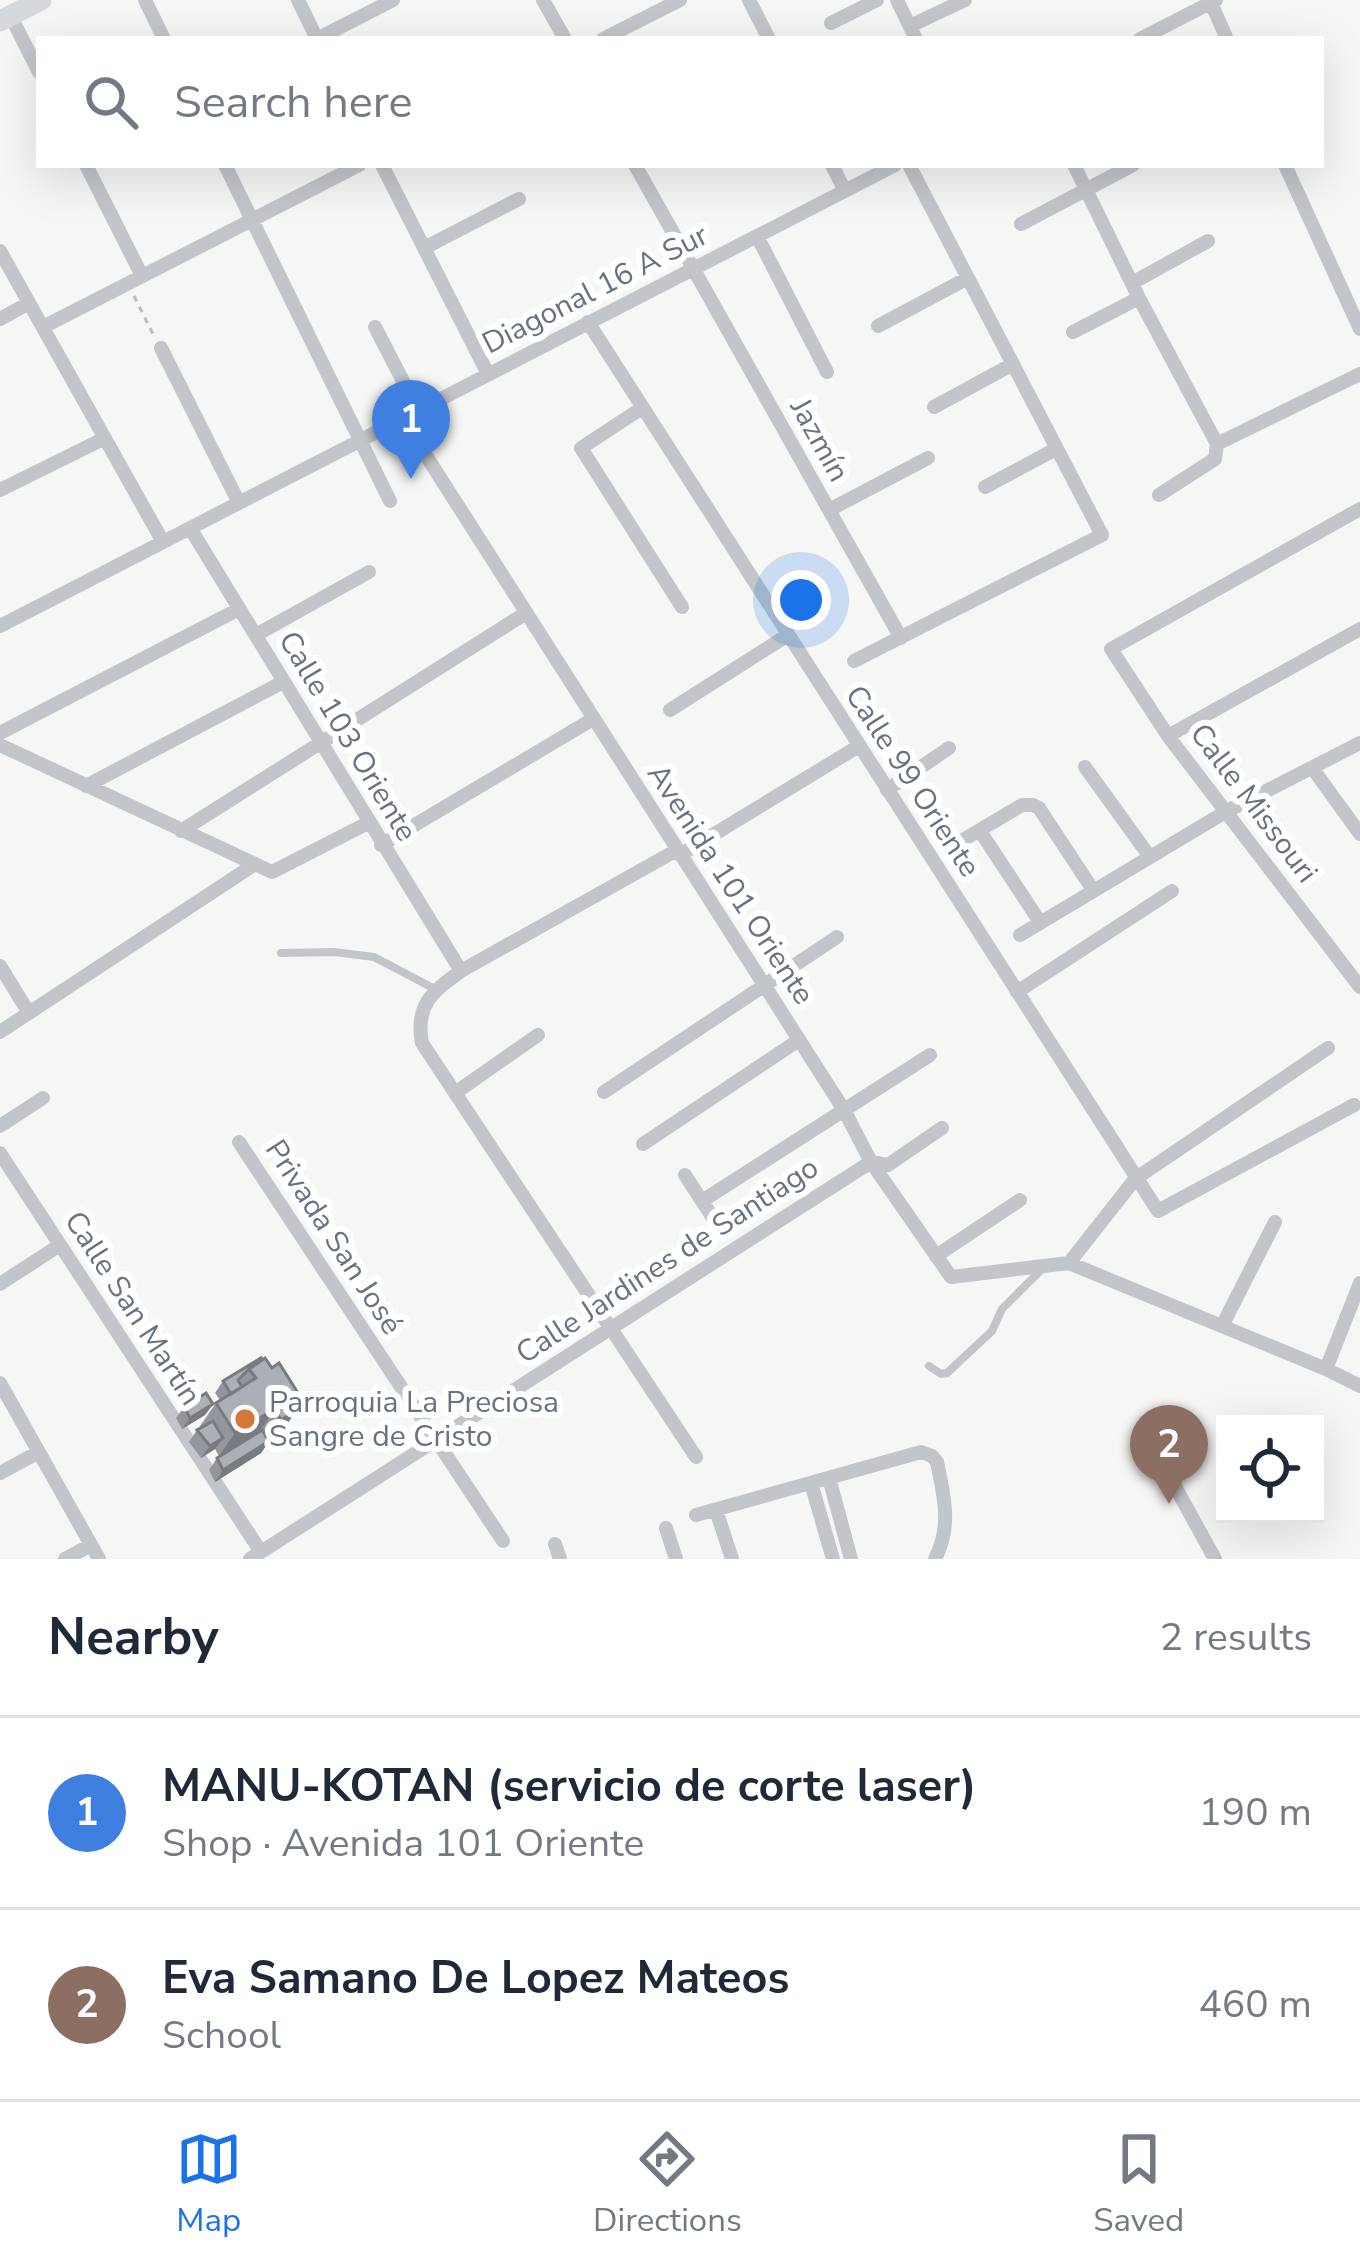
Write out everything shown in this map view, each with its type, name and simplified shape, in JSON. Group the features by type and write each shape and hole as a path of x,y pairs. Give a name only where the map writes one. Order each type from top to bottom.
{"street":[{"path":"36,67 5,18 41,0"},
{"path":"145,0 163,36"},
{"path":"298,0 316,36"},
{"path":"323,36 393,0"},
{"path":"543,0 564,36"},
{"path":"609,36 680,0"},
{"path":"749,0 767,36"},
{"path":"831,23 877,0"},
{"path":"897,0 913,32 964,0"},
{"path":"1146,36 1213,1 1227,36"},
{"path":"87,168 135,280"},
{"path":"226,168 391,501"},
{"path":"43,327 353,168"},
{"path":"384,168 488,374"},
{"name":"Jazmín","path":"637,168 901,638"},
{"path":"834,168 845,191"},
{"name":"Diagonal 16 A Sur","path":"0,626 889,168"},
{"path":"854,661 1102,535 911,168"},
{"path":"1076,168 1217,444 1215,459 1159,495"},
{"path":"1021,224 1127,168"},
{"path":"1286,168 1360,328"},
{"path":"424,248 519,200"},
{"path":"757,236 826,372"},
{"path":"1132,283 1208,241"},
{"path":"0,251 163,542"},
{"path":"878,326 968,278"},
{"path":"1073,332 1139,298"},
{"path":"0,319 29,303"},
{"name":"Calle 99 Oriente","path":"588,322 1135,1179"},
{"path":"375,327 418,410"},
{"path":"160,348 239,503"},
{"path":"934,407 1012,364"},
{"path":"1217,444 1360,374"},
{"path":"643,408 581,448 682,607"},
{"name":"Avenida 101 Oriente","path":"402,418 844,1110 871,1162 936,1256"},
{"path":"0,490 105,438"},
{"path":"985,487 1056,449"},
{"path":"829,510 928,458"},
{"name":"Calle Missouri","path":"1357,516 1111,649 1168,736 1360,987"},
{"name":"Calle 103 Oriente","path":"190,528 461,971"},
{"path":"256,635 368,572"},
{"path":"0,733 239,609"},
{"path":"181,831 526,613"},
{"path":"1168,736 1360,629"},
{"path":"670,710 788,635"},
{"path":"86,786 283,682"},
{"path":"382,844 593,719"},
{"path":"1020,935 1227,811 1360,743"},
{"path":"0,745 272,872 368,823"},
{"path":"696,1457 422,1043 418,1023 436,990 461,971 679,852 859,746"},
{"path":"887,790 950,748"},
{"path":"1085,767 1150,856"},
{"path":"1313,770 1360,834"},
{"path":"953,846 1022,805 1033,805 1093,890"},
{"path":"980,831 1040,922"},
{"path":"0,1032 255,864"},
{"path":"1017,992 1172,891"},
{"path":"604,1092 837,938"},
{"path":"0,966 29,1013"},
{"path":"455,1094 538,1035"},
{"path":"644,1144 799,1040"},
{"path":"1069,1263 1135,1179 1328,1048"},
{"path":"702,1201 930,1055"},
{"path":"0,1126 43,1098"},
{"path":"1135,1179 1158,1211 1354,1105"},
{"name":"Calle Jardines de Santiago","path":"255,1556 871,1162 888,1165 942,1128"},
{"name":"Privada San José","path":"239,1142 502,1541"},
{"name":"Calle San Martín","path":"0,1153 255,1556"},
{"path":"685,1175 717,1224"},
{"path":"1021,1200 936,1256 950,1277 1069,1263 1222,1326 1328,1363 1360,1386"},
{"path":"1222,1326 1275,1222"},
{"path":"0,1284 60,1245"},
{"path":"1328,1363 1360,1282"},
{"path":"0,1383 95,1552 64,1559"},
{"path":"1145,1432 1215,1559"},
{"path":"0,1473 39,1452"},
{"path":"696,1515 921,1452 937,1462 947,1513 945,1535 935,1559"},
{"path":"829,1478 851,1559"},
{"path":"812,1483 833,1559"},
{"path":"716,1510 732,1559"},
{"path":"666,1528 676,1559"}],"lane":[{"path":"281,953 374,957 436,990"},
{"path":"929,1366 941,1374 947,1372 992,1330 1002,1310 1045,1266"}],"path":[{"path":"135,280 160,348"}],"building":[{"path":"261,1358 238,1380 242,1387 231,1394 223,1381"},
{"path":"265,1358 272,1368 279,1363 298,1393 290,1398 297,1410 281,1420 275,1409 235,1433 216,1403 256,1378 249,1369"},
{"path":"206,1393 213,1404 190,1418 184,1407"},
{"path":"213,1421 223,1438 210,1446 197,1430"},
{"path":"262,1430 269,1441 223,1470 217,1458"}],"place":[{"name":"MANU-KOTAN (servicio de corte laser)","path":"411,479"},
{"name":"Parroquia La Preciosa Sangre de Cristo","path":"245,1419"},
{"name":"Eva Samano De Lopez Mateos","path":"1169,1504"}]}
